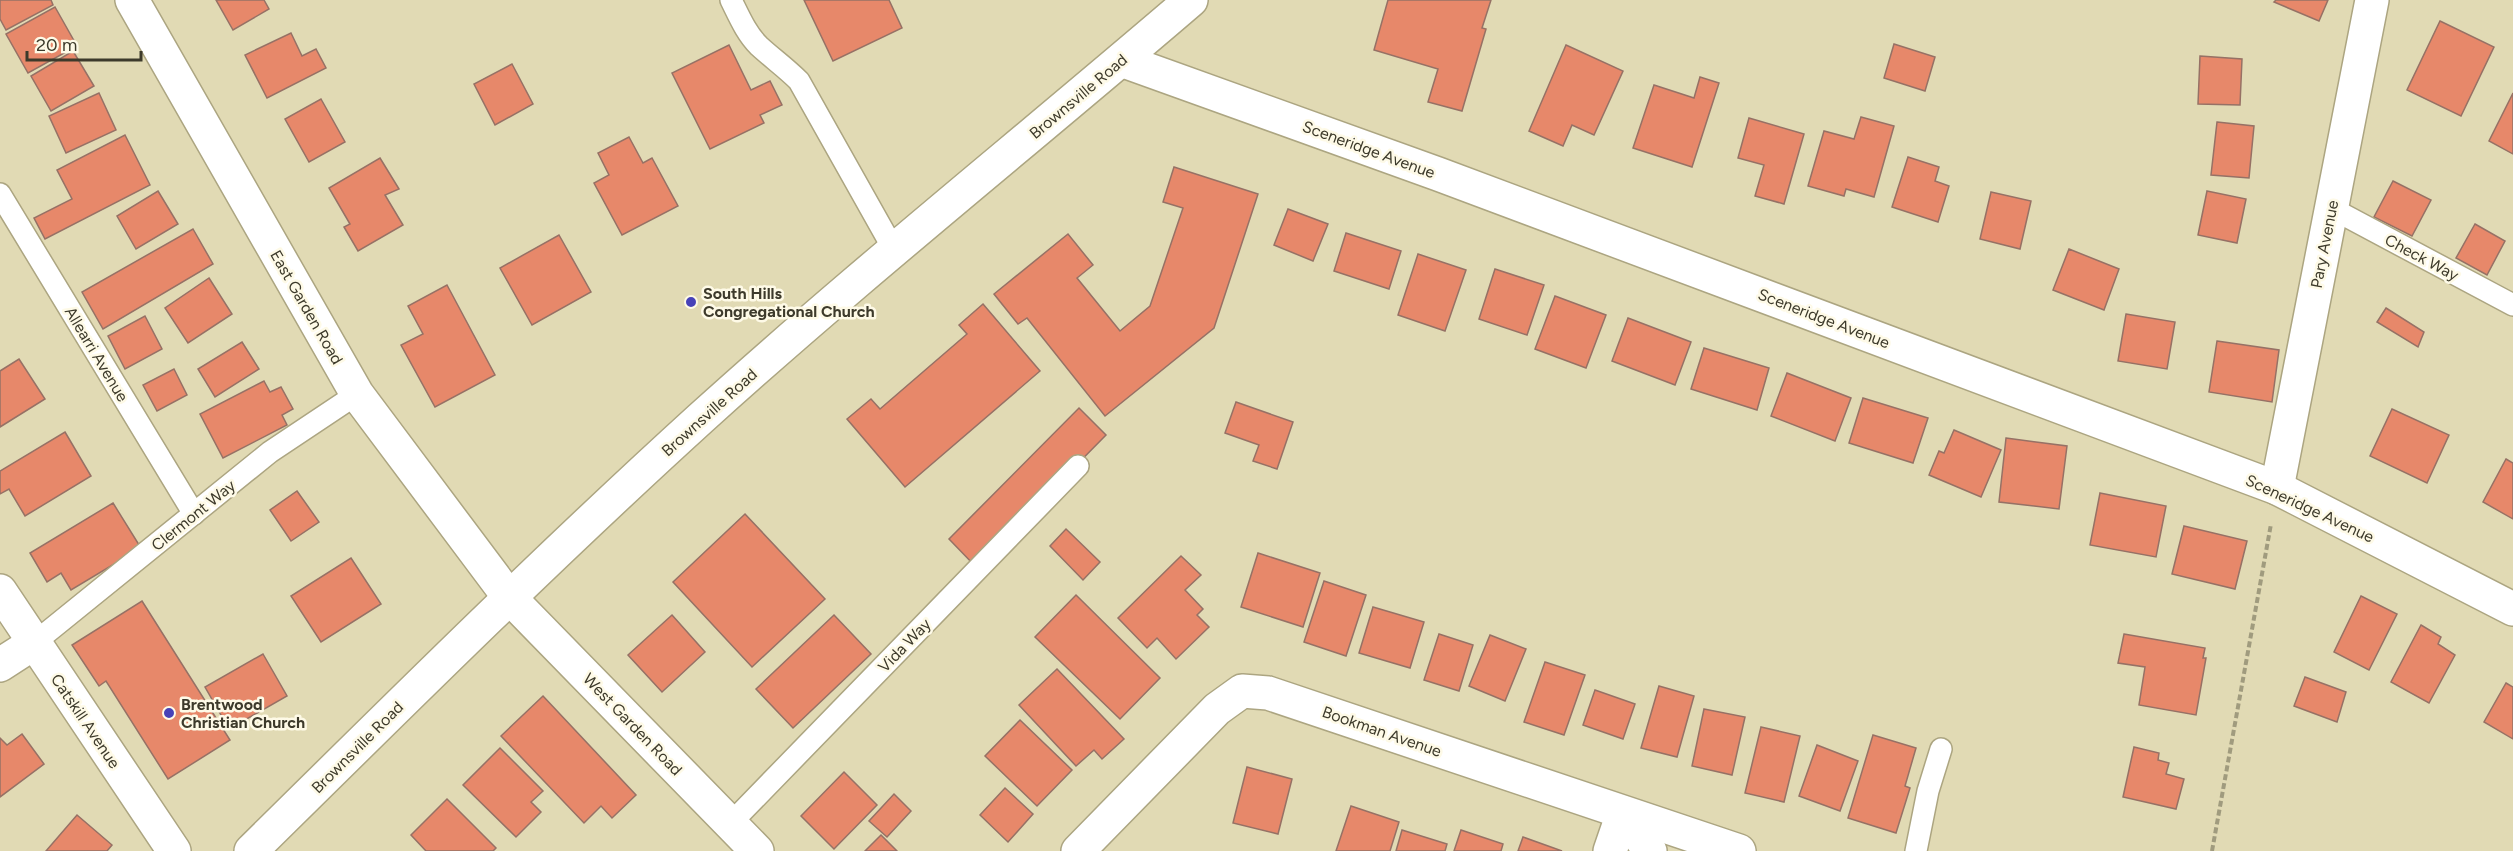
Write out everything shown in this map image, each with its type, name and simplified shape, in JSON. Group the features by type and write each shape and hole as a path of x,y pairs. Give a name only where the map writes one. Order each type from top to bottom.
{"street":[{"name":"East Garden Road","path":"132,0 357,394 509,597"},
{"name":"Brownsville Road","path":"251,851 509,597 700,419 894,250 1191,0"},
{"name":"Pary Avenue","path":"2277,488 2372,0"},
{"name":"Sceneridge Avenue","path":"1121,60 1438,174 2277,488 2513,609"},
{"name":"Catskill Avenue","path":"0,591 174,851"},
{"name":"West Garden Road","path":"509,597 757,851"},
{"path":"0,665 34,643"},
{"name":"Bookman Avenue","path":"1088,848 1217,709 1242,691 1268,693 1738,851"},
{"path":"1610,851 1623,813"},
{"path":"1623,813 1650,851"}],"lane":[{"path":"731,0 745,28 758,45 799,81 894,250"},
{"name":"Allearri Avenue","path":"0,194 194,514"},
{"name":"Check Way","path":"2331,208 2513,305"},
{"name":"Clermont Way","path":"34,643 270,452 357,394"},
{"name":"Vida Way","path":"730,824 1078,466"},
{"path":"1916,851 1928,791 1941,749"}],"path":[{"path":"2212,851 2277,488"}],"building":[{"path":"0,0 51,0 53,5 6,30 0,19"},
{"path":"216,0 264,0 269,9 233,30"},
{"path":"804,0 889,0 902,28 833,61"},
{"path":"1388,0 1491,0 1482,28 1486,29 1462,111 1428,102 1438,69 1374,50"},
{"path":"2276,0 2328,0 2319,21 2274,2"},
{"path":"55,7 77,46 28,73 6,34"},
{"path":"2440,21 2494,47 2461,116 2407,90"},
{"path":"291,33 302,56 316,49 326,68 267,98 245,55"},
{"path":"1894,44 1935,57 1925,91 1884,78"},
{"path":"729,45 751,90 770,81 782,105 760,115 764,123 710,149 672,73"},
{"path":"1566,45 1623,71 1594,135 1572,125 1563,146 1529,131"},
{"path":"73,51 94,86 51,111 31,76"},
{"path":"2200,56 2242,59 2240,105 2198,104"},
{"path":"512,64 533,104 495,125 474,84"},
{"path":"1700,77 1719,83 1692,167 1633,148 1654,85 1694,98"},
{"path":"99,93 116,130 66,153 49,116"},
{"path":"2513,93 2513,154 2489,141"},
{"path":"321,99 345,142 309,162 285,119"},
{"path":"1861,117 1894,126 1874,197 1846,189 1844,196 1808,186 1824,131 1854,139"},
{"path":"1749,118 1804,134 1784,204 1755,196 1764,165 1738,158"},
{"path":"2217,122 2254,126 2249,178 2211,175"},
{"path":"125,135 150,185 45,239 34,218 72,199 57,170"},
{"path":"629,137 643,163 652,158 678,206 622,235 594,183 609,175 598,153"},
{"path":"1908,157 1939,167 1935,181 1949,186 1938,222 1892,207"},
{"path":"380,158 399,189 385,195 403,225 358,251 344,227 350,224 329,188"},
{"path":"1174,167 1258,194 1214,328 1105,416 1027,318 1018,324 994,294 1068,234 1093,265 1077,278 1120,331 1150,306 1183,208 1163,202"},
{"path":"2393,181 2431,200 2412,236 2374,217"},
{"path":"158,191 178,224 136,249 117,216"},
{"path":"2207,191 2246,199 2237,243 2198,235"},
{"path":"1991,192 2031,201 2020,249 1980,239"},
{"path":"1288,209 1328,224 1313,261 1274,245"},
{"path":"2475,224 2505,241 2487,275 2456,258"},
{"path":"193,229 213,264 103,329 82,292"},
{"path":"1346,233 1401,251 1389,289 1334,271"},
{"path":"559,235 591,292 532,325 500,268"},
{"path":"2069,249 2119,269 2104,310 2053,290"},
{"path":"1418,254 1466,270 1445,331 1398,315"},
{"path":"1495,269 1544,285 1527,335 1479,319"},
{"path":"209,278 232,314 188,343 165,308"},
{"path":"447,285 495,375 435,407 401,345 423,334 408,306"},
{"path":"1555,296 1606,315 1586,368 1535,349"},
{"path":"983,304 1040,371 905,487 847,419 871,399 880,409 967,334 959,325"},
{"path":"2386,308 2424,332 2418,347 2377,322"},
{"path":"2126,314 2175,322 2167,369 2118,361"},
{"path":"145,316 162,349 125,369 108,336"},
{"path":"1628,318 1691,342 1675,385 1612,361"},
{"path":"2217,341 2279,350 2272,402 2209,392"},
{"path":"242,342 259,369 215,397 198,369"},
{"path":"1704,348 1769,368 1757,410 1691,389"},
{"path":"19,359 45,399 0,427 0,371"},
{"path":"174,369 187,395 157,411 143,385"},
{"path":"1787,373 1851,398 1835,441 1771,416"},
{"path":"264,381 270,392 281,387 293,409 282,415 287,425 223,458 200,414"},
{"path":"1863,398 1928,418 1913,463 1849,443"},
{"path":"1236,402 1293,422 1277,469 1253,461 1259,445 1225,433"},
{"path":"1079,408 1106,435 976,567 949,539"},
{"path":"2392,409 2449,435 2427,483 2370,456"},
{"path":"1954,430 2001,450 1981,497 1929,475 1939,451 1944,453"},
{"path":"65,432 91,476 25,516 9,489 0,494 0,471"},
{"path":"2006,438 2067,446 2059,509 1999,502"},
{"path":"2506,459 2513,463 2513,519 2483,502"},
{"path":"297,491 319,522 291,541 270,510"},
{"path":"2100,493 2166,506 2156,557 2090,545"},
{"path":"113,503 141,548 71,590 61,573 47,582 30,553"},
{"path":"745,514 825,599 752,667 673,582"},
{"path":"2184,526 2247,541 2235,589 2172,574"},
{"path":"1066,529 1100,562 1083,580 1050,546"},
{"path":"1258,553 1320,573 1303,627 1241,607"},
{"path":"1181,556 1201,575 1185,590 1203,609 1197,615 1209,627 1176,659 1157,638 1147,648 1118,618"},
{"path":"351,558 381,604 321,642 291,596"},
{"path":"1324,581 1366,595 1346,656 1304,642"},
{"path":"1076,595 1160,678 1120,719 1035,637"},
{"path":"2361,596 2397,614 2369,670 2334,652"},
{"name":"Brentwood Christian Church","path":"142,601 230,740 168,779 106,681 99,686 72,645"},
{"path":"1373,607 1424,622 1410,668 1359,653"},
{"path":"672,615 705,652 662,692 628,655"},
{"path":"834,615 871,654 793,728 756,689"},
{"path":"2421,625 2441,637 2438,644 2455,655 2429,703 2391,682"},
{"path":"1439,634 1473,645 1459,691 1424,680"},
{"path":"2124,634 2205,648 2203,658 2206,658 2196,715 2139,705 2145,667 2118,663"},
{"path":"1490,635 1526,649 1505,701 1469,686"},
{"path":"263,654 287,696 229,729 205,687"},
{"path":"1545,662 1585,675 1564,735 1524,722"},
{"path":"1057,669 1124,739 1102,759 1094,750 1076,766 1019,705"},
{"path":"2305,677 2346,692 2337,722 2294,706"},
{"path":"2506,683 2513,687 2513,739 2484,722"},
{"path":"1659,686 1694,696 1677,757 1641,748"},
{"path":"1595,690 1635,704 1623,739 1583,725"},
{"path":"543,696 636,795 612,818 601,806 584,823 501,736"},
{"path":"1704,709 1745,717 1732,775 1692,766"},
{"path":"1020,720 1072,770 1037,806 985,756"},
{"path":"1761,727 1800,736 1784,802 1745,793"},
{"path":"22,734 44,764 0,797 0,738 7,745"},
{"path":"1873,735 1916,748 1905,786 1910,788 1896,833 1848,818"},
{"path":"1817,745 1858,761 1840,811 1799,796"},
{"path":"2134,747 2159,753 2158,760 2169,763 2166,774 2184,779 2176,809 2123,797"},
{"path":"500,748 543,791 531,802 541,812 516,837 463,785"},
{"path":"1247,767 1292,779 1278,834 1233,823"},
{"path":"844,772 877,805 834,849 801,816"},
{"path":"1005,788 1033,814 1008,842 980,815"},
{"path":"894,794 911,811 887,837 869,821"},
{"path":"447,799 496,848 493,851 426,851 411,835"},
{"path":"1351,806 1399,822 1390,851 1336,851"},
{"path":"77,815 112,845 107,851 46,851"},
{"path":"1402,830 1447,844 1445,851 1396,851"},
{"path":"1461,830 1503,844 1501,851 1454,851"},
{"path":"881,835 897,851 865,851"},
{"path":"1523,837 1562,851 1518,851"}],"place":[{"name":"South Hills Congregational Church","path":"691,302"},
{"name":"Brentwood Christian Church","path":"169,713"}]}
